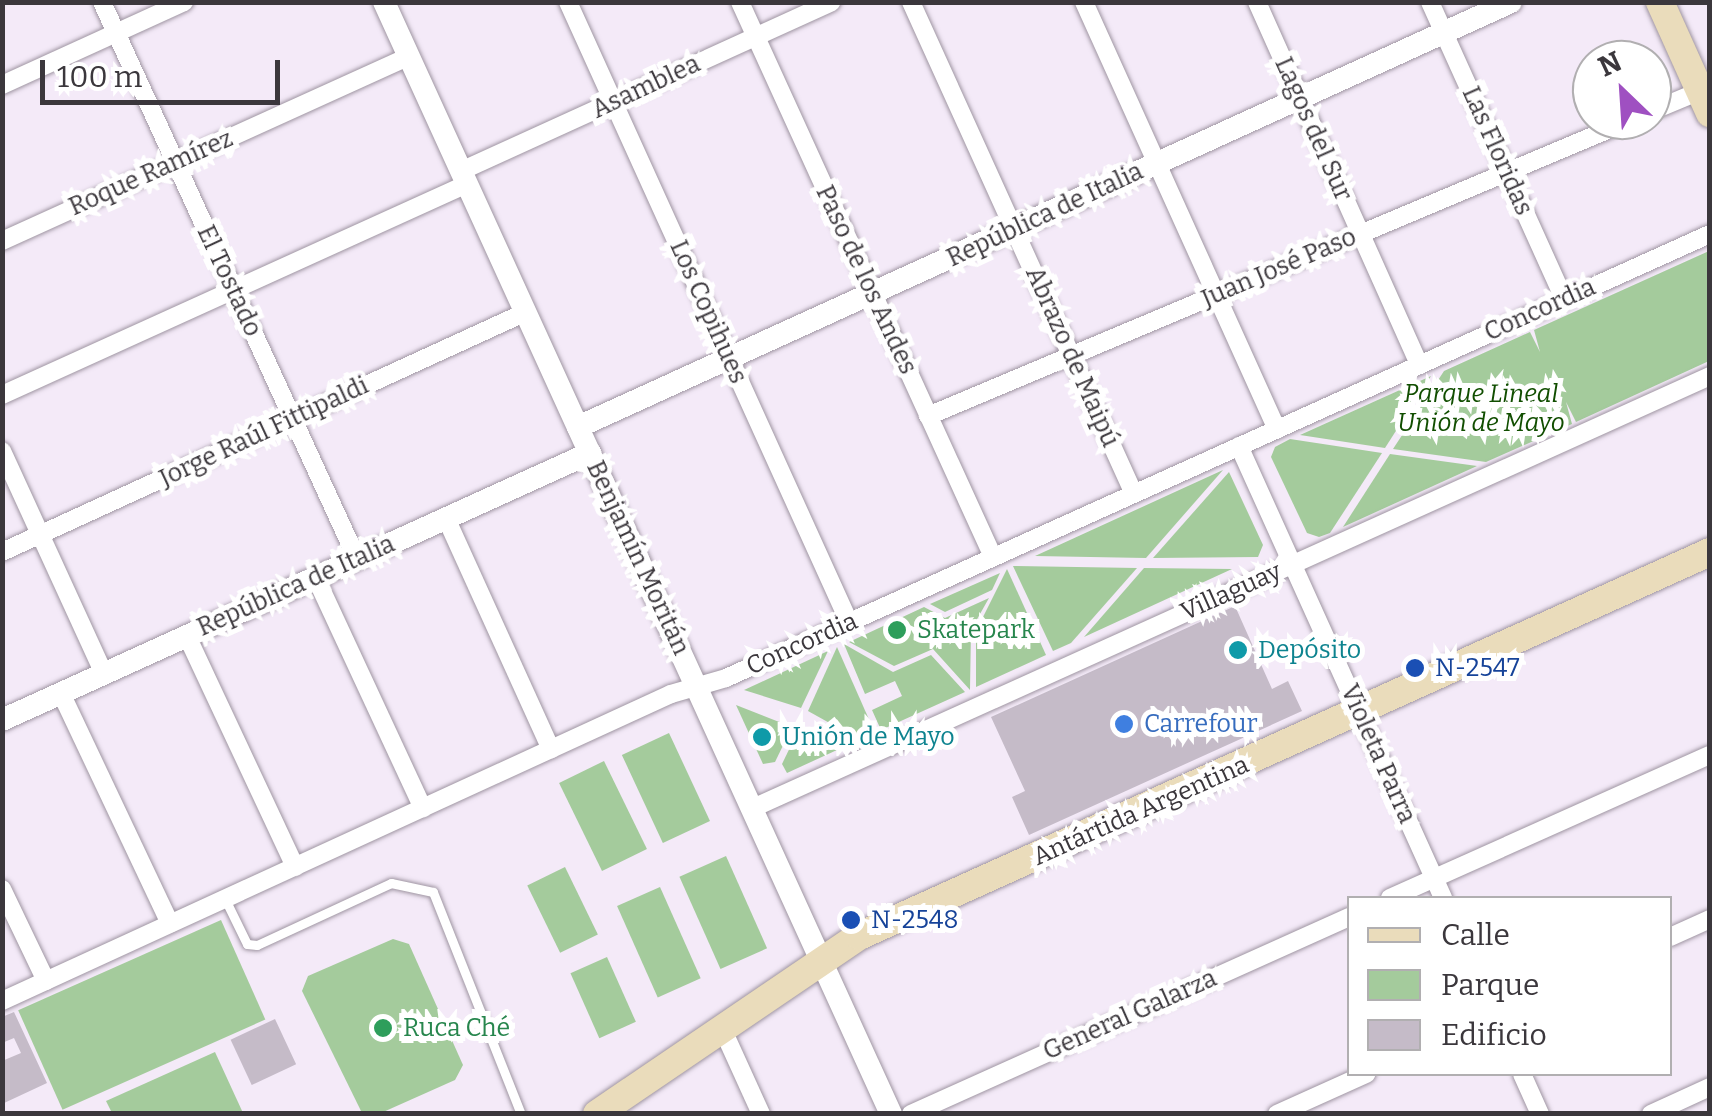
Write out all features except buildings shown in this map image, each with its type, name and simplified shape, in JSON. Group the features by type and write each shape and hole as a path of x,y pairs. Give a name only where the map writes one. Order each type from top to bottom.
{"main road":[{"path":"1660,2 1704,102"},
{"name":"Antártida Argentina","path":"597,1114 822,959 874,928 1360,714 1710,552"}],"street":[{"name":"El Tostado","path":"102,2 357,559"},
{"path":"2,85 184,2"},
{"name":"Benjamín Moritán","path":"384,2 891,1114"},
{"name":"Los Copihues","path":"568,2 849,622"},
{"name":"Paso de los Andes","path":"740,2 993,557"},
{"name":"Asamblea","path":"2,395 234,290 613,102 831,2"},
{"name":"Abrazo de Maipú","path":"912,2 1134,494"},
{"path":"1084,2 1277,429"},
{"name":"Lagos del Sur","path":"1257,2 1419,365"},
{"name":"Las Floridas","path":"1430,2 1564,299"},
{"name":"República de Italia","path":"578,427 1511,2"},
{"name":"Roque Ramírez","path":"2,241 409,56"},
{"path":"1672,108 1704,102"},
{"name":"Juan José Paso","path":"928,416 1583,140"},
{"name":"Concordia","path":"2,1001 551,750 849,622 1710,234"},
{"name":"Jorge Raúl Fittipaldi","path":"2,552 526,312"},
{"name":"Villaguay","path":"753,808 1710,376"},
{"name":"Violeta Parra","path":"1239,446 1442,896"},
{"path":"2,451 104,674"},
{"name":"República de Italia","path":"2,720 590,453"},
{"path":"446,518 551,750"},
{"path":"316,578 422,808"},
{"path":"187,636 295,867"},
{"path":"61,693 170,924"},
{"path":"1395,896 1710,755"},
{"path":"2,889 46,981"},
{"name":"General Galarza","path":"911,1114 1347,917"},
{"path":"1672,936 1710,919"},
{"path":"722,1028 761,1114"},
{"path":"1277,1114 1362,1076"},
{"path":"1523,1076 1540,1114"},
{"path":"1651,1114 1710,1087"}],"lane":[{"path":"226,899 247,944 257,946 392,884 433,892 520,1114"}],"green space":[{"path":"1709,251 1709,361 1576,422 1566,402 1572,424 1486,462 1393,449 1444,371 1530,332 1540,352 1534,330"},
{"name":"Parque Lineal Unión de Mayo","path":"1431,376 1385,448 1300,435"},
{"name":"Parque Lineal Unión de Mayo","path":"1290,439 1382,453 1330,533 1319,537 1307,533 1271,457 1275,447"},
{"name":"Parque Lineal Unión de Mayo","path":"1390,454 1477,466 1343,527"},
{"path":"1223,470 1146,558 1035,556"},
{"path":"1229,472 1263,545 1258,557 1153,558"},
{"path":"1013,566 1137,568 1071,643 1053,651"},
{"path":"1144,568 1232,569 1084,637"},
{"path":"1007,569 1046,655 976,687 976,631"},
{"path":"1000,573 992,590 945,612 930,604"},
{"path":"989,598 971,630 970,690 933,649 894,666 849,642 924,607 945,618"},
{"path":"844,644 893,672 931,655 965,692 881,730 872,710 902,696 895,681 865,694"},
{"path":"837,647 875,733 860,740 808,711"},
{"path":"828,651 801,708 744,690"},
{"path":"736,705 792,727 775,762 763,764"},
{"path":"799,729 837,750 787,773 782,764"},
{"path":"669,733 710,821 663,843 622,755"},
{"path":"604,761 647,849 602,871 559,783"},
{"path":"726,856 767,948 720,969 679,877"},
{"path":"565,867 598,934 560,953 527,885"},
{"path":"660,887 701,978 658,997 617,906"},
{"path":"221,920 265,1020 63,1110 18,1010"},
{"name":"Ruca Ché","path":"393,939 409,944 463,1065 455,1080 381,1113 362,1113 302,991 308,976"},
{"path":"607,957 636,1022 599,1038 570,973"},
{"path":"215,1052 243,1113 112,1113 106,1101"}],"place":[{"name":"Skatepark","path":"897,630"},
{"name":"Depósito","path":"1238,650"},
{"name":"N-2547","path":"1415,668"},
{"name":"Carrefour","path":"1124,724"},
{"name":"Unión de Mayo","path":"762,737"},
{"name":"N-2548","path":"851,920"},
{"name":"Ruca Ché","path":"383,1028"}]}
